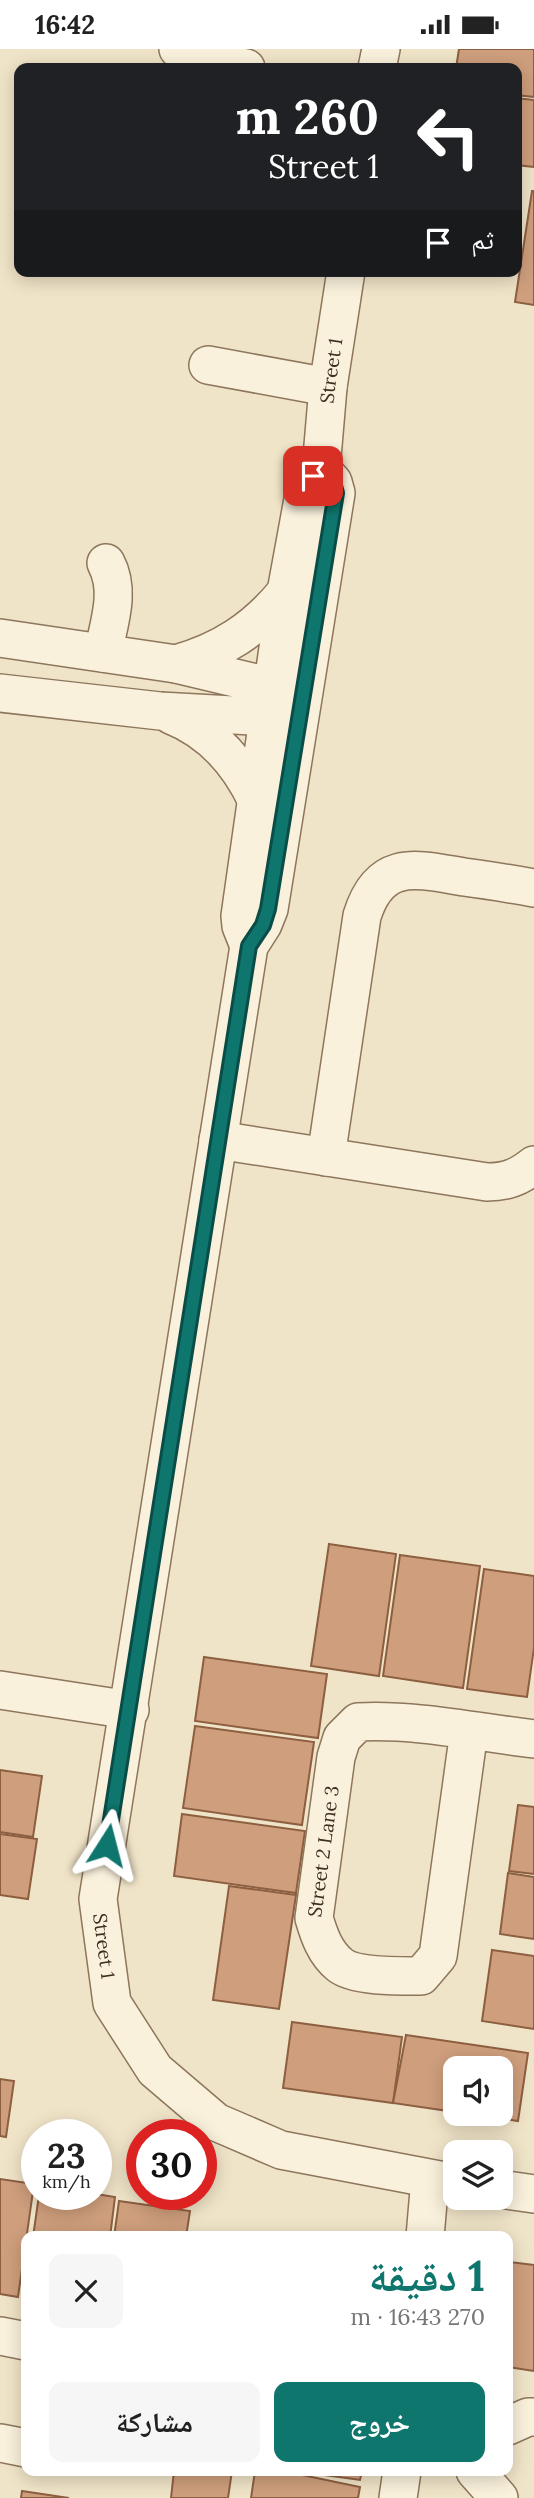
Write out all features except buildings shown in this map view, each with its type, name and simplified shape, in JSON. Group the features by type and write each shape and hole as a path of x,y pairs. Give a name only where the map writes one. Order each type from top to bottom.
{"street":[{"path":"186,58 216,63"},
{"name":"Street 1","path":"345,277 328,387 321,469 313,476 304,493 286,592 268,909 263,925 249,946 99,1899 112,2003 155,2070 216,2122 281,2150 442,2181"},
{"path":"208,365 328,387"},
{"name":"Street 1","path":"249,946 240,916 257,801 336,493 333,482 321,469"},
{"path":"103,653 114,588 113,576 106,563"},
{"path":"176,664 202,657 249,631 269,613 286,592"},
{"path":"0,638 176,664 280,704"},
{"path":"0,693 160,711 280,704"},
{"path":"160,711 182,720 219,745 247,781 257,801"},
{"path":"326,1157 362,916 366,901 375,888 386,878 414,869 534,888"},
{"path":"218,1140 487,1182 504,1182 521,1175 534,1165"},
{"path":"0,1689 130,1710"},
{"name":"Street 2 Lane 3","path":"470,1731 438,1956 421,1976 379,1975 341,1967 321,1943 314,1918 335,1757 342,1738 358,1722 386,1721 470,1731 534,1739"},
{"path":"427,2231 442,2181"},
{"path":"513,2191 534,2194"},
{"path":"0,2336 21,2340"},
{"path":"513,2424 534,2417"},
{"path":"0,2443 21,2447"},
{"path":"398,2498 401,2476"},
{"path":"479,2476 499,2498"}],"route":[{"path":"107,1845 249,946 263,925 268,909 336,493 333,482 321,469 313,476"}]}
